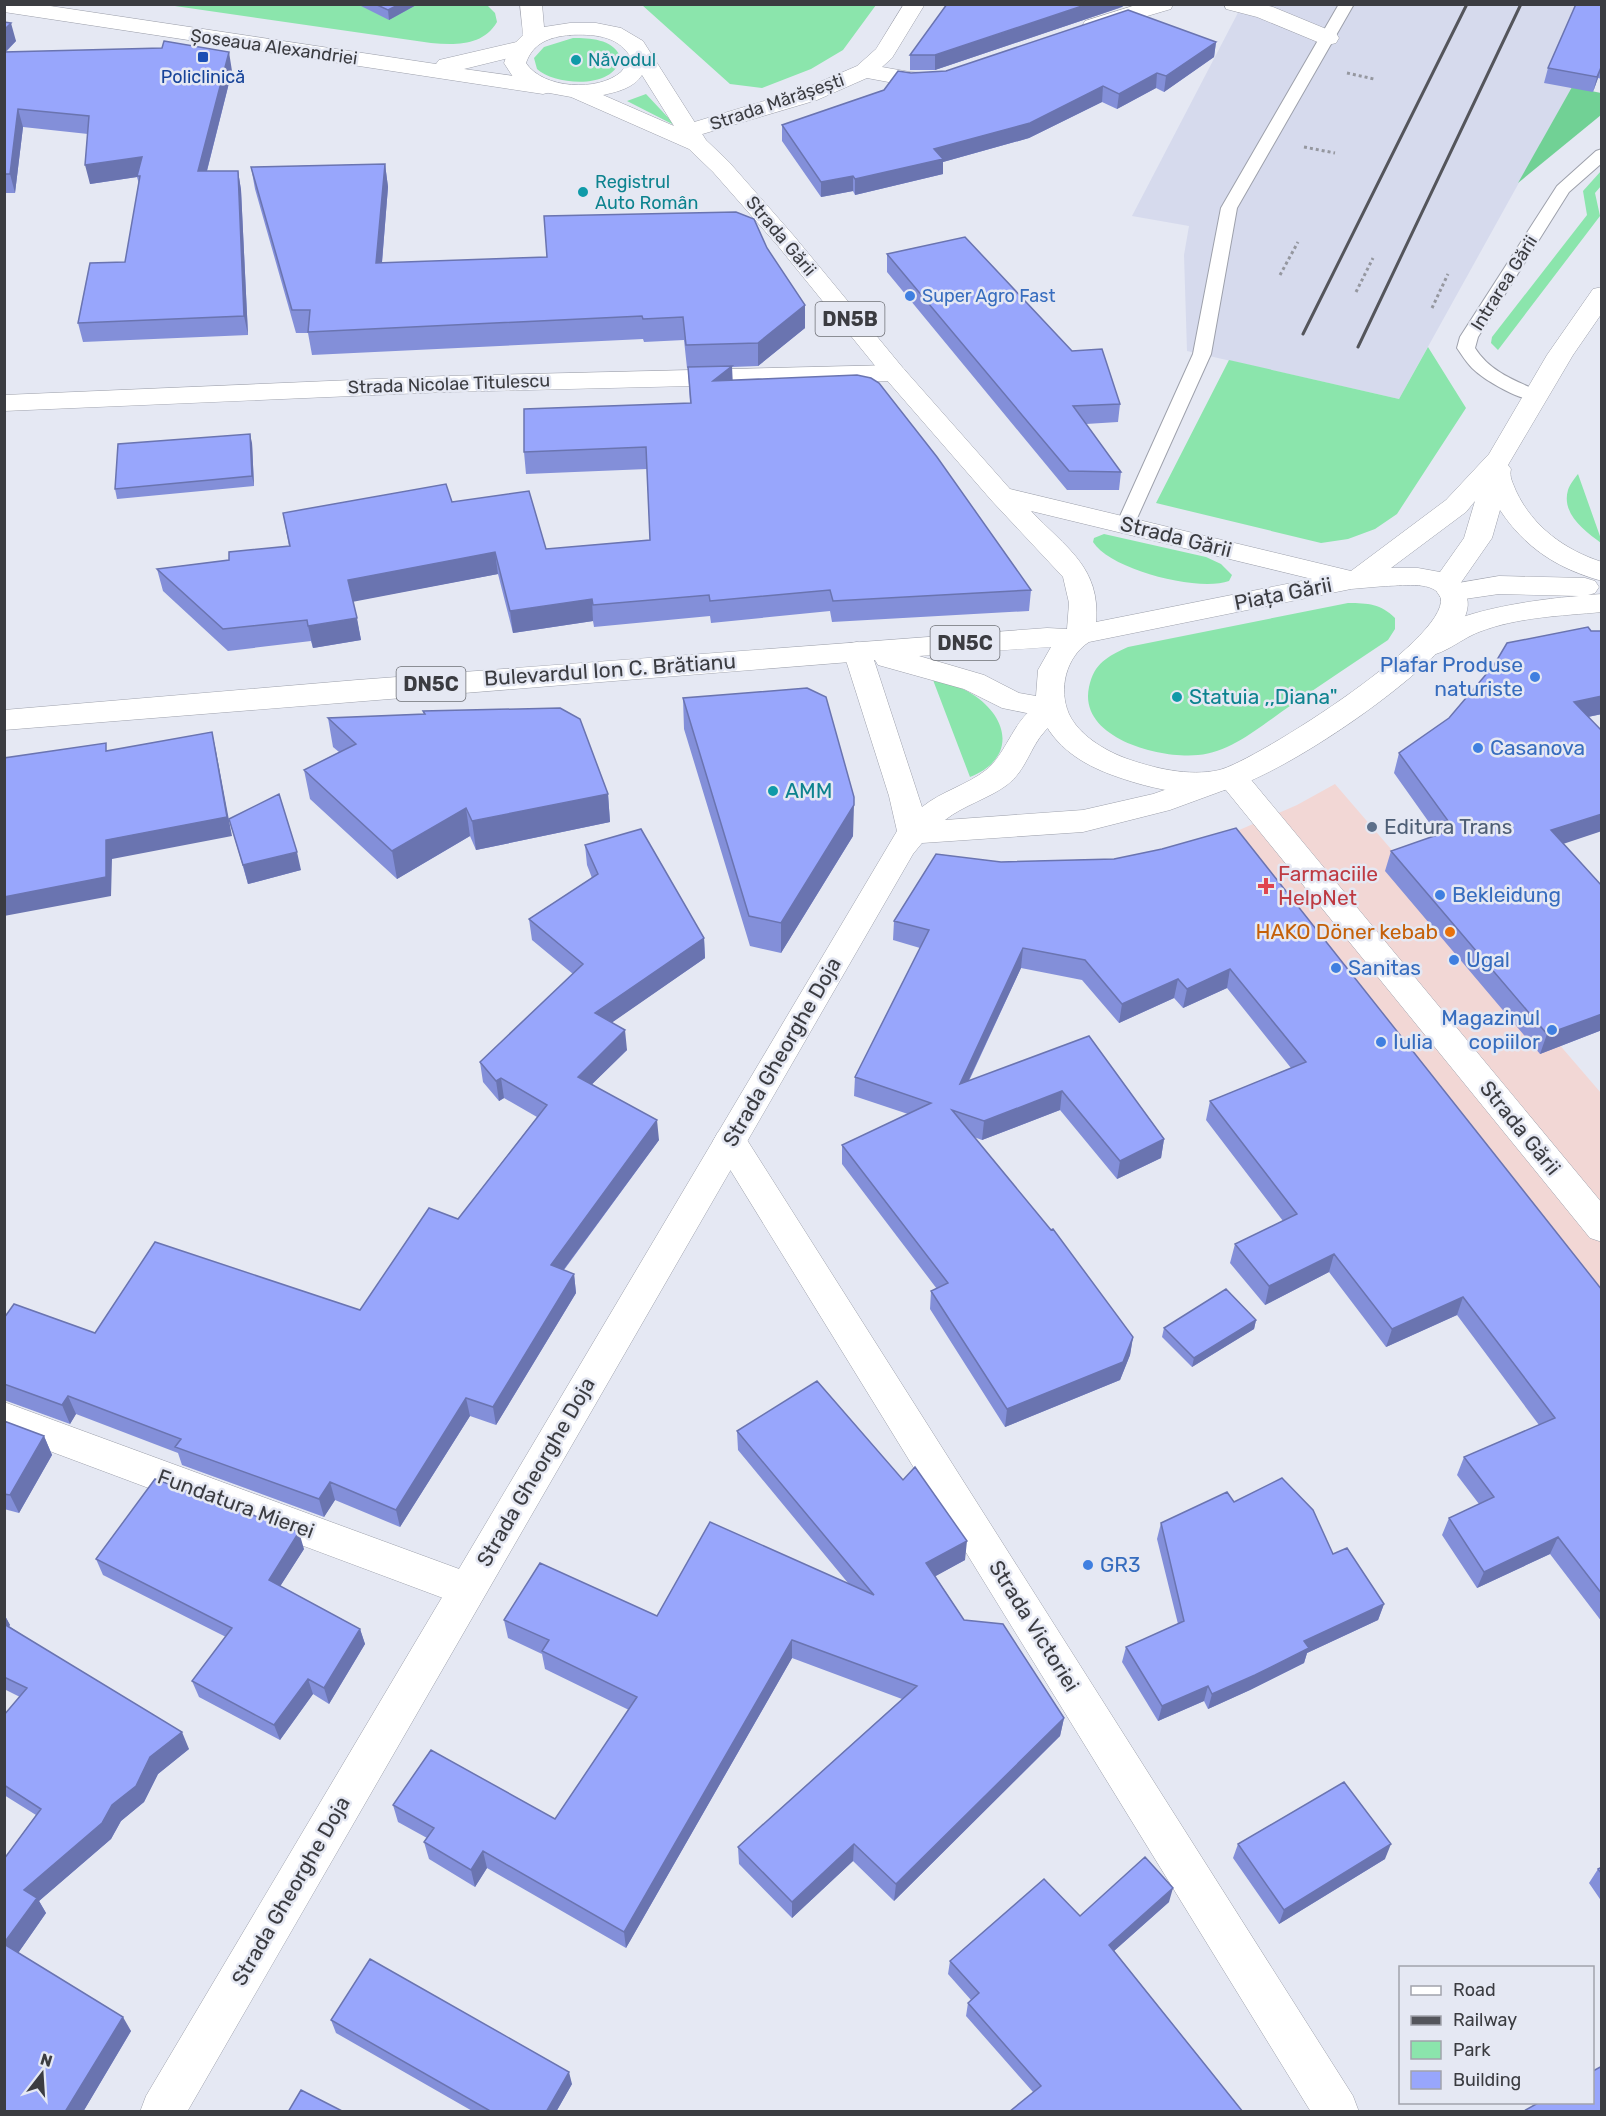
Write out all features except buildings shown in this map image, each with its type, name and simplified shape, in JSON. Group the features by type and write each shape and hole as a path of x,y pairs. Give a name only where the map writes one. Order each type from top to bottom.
{"main road":[{"name":"DN5B","path":"531,4 527,43 515,59 517,70 527,80 543,87 576,92 693,138"},
{"name":"Strada Mărășești","path":"693,138 865,71 884,53 915,4"},
{"path":"1069,34 1163,4"},
{"path":"1234,4 1265,12 1328,38"},
{"name":"Șoseaua Alexandriei","path":"4,6 543,87"},
{"name":"DN5B","path":"579,10 635,46 693,138"},
{"path":"418,68 486,58 552,31 573,28 615,33"},
{"name":"DN5B","path":"576,92 609,86 626,79 637,68 640,57"},
{"name":"Strada Mărășești","path":"865,71 927,81 959,72"},
{"name":"Strada Gării","path":"693,138 786,241 894,373 1001,495 1076,574 1082,589 1084,605 1077,637"},
{"path":"1448,588 1478,538 1498,467 1535,396 1602,294"},
{"name":"Strada Nicolae Titulescu","path":"4,403 434,384 894,373"},
{"path":"1498,467 1504,496 1533,536 1550,550 1584,567 1602,572"},
{"path":"1354,579 1456,506 1498,467"},
{"name":"Strada Gării","path":"1001,495 1354,579"},
{"name":"Piața Gării","path":"1077,637 1354,579 1402,576 1435,581 1448,588"},
{"path":"1448,588 1499,585 1602,588"},
{"path":"857,651 904,796 913,833 1083,821 1159,803 1226,779 1274,756 1320,728 1426,648 1445,626 1453,612 1454,596 1448,588"},
{"path":"1426,648 1466,626 1502,615 1539,608 1602,603"},
{"name":"Bulevardul Ion C. Brătianu","path":"4,720 857,651 1047,637 1077,637"},
{"path":"1077,637 1060,654 1052,674 1049,693 1050,710 1057,724 1096,756 1119,768 1165,780 1226,779"},
{"name":"Bulevardul Ion C. Brătianu","path":"857,651 941,671 974,682 1012,701 1050,710"},
{"name":"Strada Gheorghe Doja","path":"162,2112 902,846 940,807 980,788 1001,774 1016,758 1033,723 1050,710"},
{"name":"Strada Gării","path":"1226,779 1602,1228"},
{"name":"Strada Victoriei","path":"730,1141 1337,2112"},
{"name":"Fundatura Mierei","path":"4,1418 467,1590"}],"lane":[{"path":"1125,525 1202,354 1229,208 1347,4"},
{"name":"Intrarea Gării","path":"1535,396 1493,377 1472,359 1466,348 1469,337 1563,189 1602,154"}],"path":[{"path":"1280,275 1298,242"},
{"path":"1356,292 1373,258"},
{"path":"1432,308 1448,274"}],"shaded area":[{"path":"1242,5 1601,5 1572,87 1399,399 1187,351 1184,255 1189,226 1132,216"},
{"path":"1335,784 1601,1093 1601,1407 1237,831 1297,805"}],"green space":[{"path":"168,5 487,5 495,13 497,22 491,30 477,40 459,44 440,44"},
{"path":"642,5 876,5 843,50 811,69 762,88 730,84"},
{"path":"573,38 593,39 612,46 620,56 617,67 609,75 598,80 584,82 557,79 537,69 534,58 544,47"},
{"path":"1572,87 1601,93 1601,115 1518,183"},
{"path":"646,94 676,126 627,101"},
{"path":"1601,171 1601,186 1595,193 1600,216 1498,350 1491,343 1492,337 1587,215 1583,191"},
{"path":"1428,347 1466,408 1397,514 1375,529 1348,539 1321,543 1156,503 1229,360 1399,399"},
{"path":"1578,474 1601,543 1576,521 1568,507 1568,490"},
{"path":"1104,534 1206,557 1221,564 1232,575 1229,581 1215,584 1177,581 1136,570 1103,552 1093,542 1094,538"},
{"path":"1348,603 1374,605 1395,618 1395,629 1388,640 1248,736 1224,748 1198,755 1163,753 1144,749 1125,742 1109,732 1096,720 1089,705 1089,687 1098,666 1128,647"},
{"path":"933,680 958,687 972,694 985,704 1000,726 1001,749 995,760 985,769 970,777"}],"railway":[{"path":"1303,334 1467,4"},
{"path":"1358,347 1521,4"}],"place":[{"name":"Policlinică","path":"203,57"},
{"name":"Năvodul","path":"576,60"},
{"name":"Registrul Auto Român","path":"583,192"},
{"name":"Super Agro Fast","path":"910,296"},
{"name":"Plafar Produse naturiste","path":"1535,677"},
{"name":"Statuia ,,Diana\"","path":"1177,697"},
{"name":"Casanova","path":"1478,748"},
{"name":"AMM","path":"773,791"},
{"name":"Editura Trans","path":"1372,827"},
{"name":"Farmaciile HelpNet","path":"1266,886"},
{"name":"Bekleidung","path":"1440,895"},
{"name":"HAKO Döner kebab","path":"1450,932"},
{"name":"Ugal","path":"1454,960"},
{"name":"Sanitas","path":"1336,968"},
{"name":"Magazinul copiilor","path":"1552,1030"},
{"name":"Iulia","path":"1381,1042"},
{"name":"GR3","path":"1088,1565"}]}
